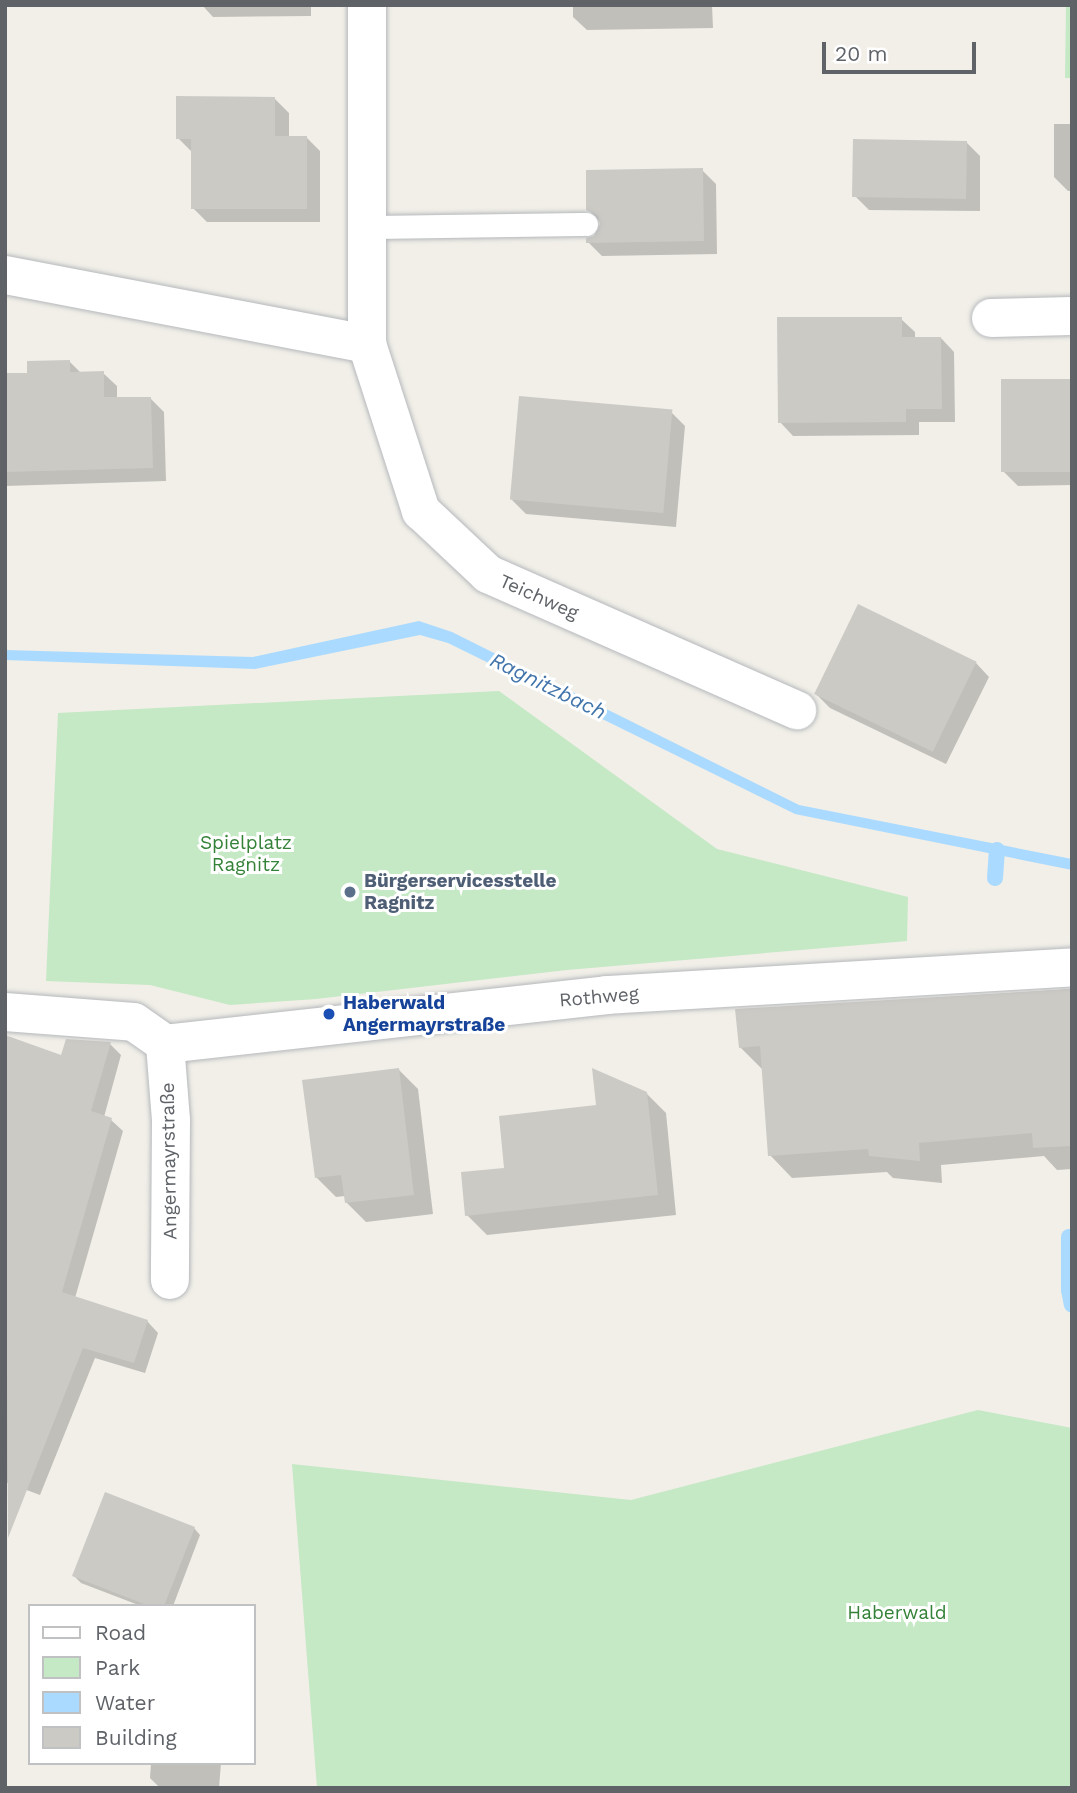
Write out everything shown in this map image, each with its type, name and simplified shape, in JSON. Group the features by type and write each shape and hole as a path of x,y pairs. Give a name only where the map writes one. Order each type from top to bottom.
{"street":[{"name":"Teichweg","path":"367,5 367,344 421,511 488,574 797,710"},
{"path":"5,275 367,344"},
{"path":"991,318 1072,316"},
{"name":"Rothweg","path":"165,1044 607,996 1072,967"},
{"path":"5,1012 134,1022 165,1044"},
{"name":"Angermayrstraße","path":"165,1044 171,1120 170,1279"}],"lane":[{"path":"368,227 586,224"}],"green space":[{"path":"1066,5 1072,5 1072,78 1065,78"},
{"name":"Spielplatz Ragnitz","path":"499,691 717,849 908,897 907,941 567,970 316,999 230,1005 150,985 46,981 58,713"},
{"name":"Haberwald","path":"978,1410 1072,1428 1072,1788 317,1788 292,1464 631,1500"}],"water":[{"name":"Ragnitzbach","path":"419,621 452,632 799,805 1072,859 1072,870 795,814 448,643 420,635 255,669 5,660 5,650 253,657"}],"building":[{"path":"176,96 275,97 275,136 307,136 307,209 191,209 191,139 176,139"},
{"path":"853,139 967,141 966,199 852,197"},
{"path":"703,168 704,241 586,243 586,238 594,236 600,224 598,216 586,210 586,170"},
{"path":"777,317 902,317 902,337 941,337 942,409 906,409 906,422 778,423"},
{"path":"70,360 70,372 104,371 104,397 151,397 153,468 5,472 5,373 27,373 27,361"},
{"path":"1001,379 1072,379 1072,472 1001,472"},
{"path":"519,396 672,409 663,513 510,500"},
{"path":"858,604 977,662 933,752 814,694"},
{"path":"1072,989 1072,1146 1033,1148 1032,1133 919,1143 920,1161 869,1156 868,1149 768,1156 760,1046 739,1048 735,1009"},
{"path":"5,1035 61,1055 66,1039 111,1042 91,1111 112,1118 62,1292 148,1320 134,1363 83,1348 8,1538"},
{"path":"399,1068 414,1195 345,1203 341,1175 315,1178 302,1080"},
{"path":"592,1068 647,1092 658,1195 465,1216 461,1172 504,1168 499,1116 596,1105"},
{"path":"105,1492 195,1527 165,1604 144,1604 72,1576"}],"waterway":[{"path":"995,878 997,850"},
{"path":"1069,1237 1069,1290 1072,1305"}],"place":[{"name":"Bürgerservicesstelle Ragnitz","path":"350,892"},
{"name":"Haberwald Angermayrstraße","path":"329,1014"}]}
